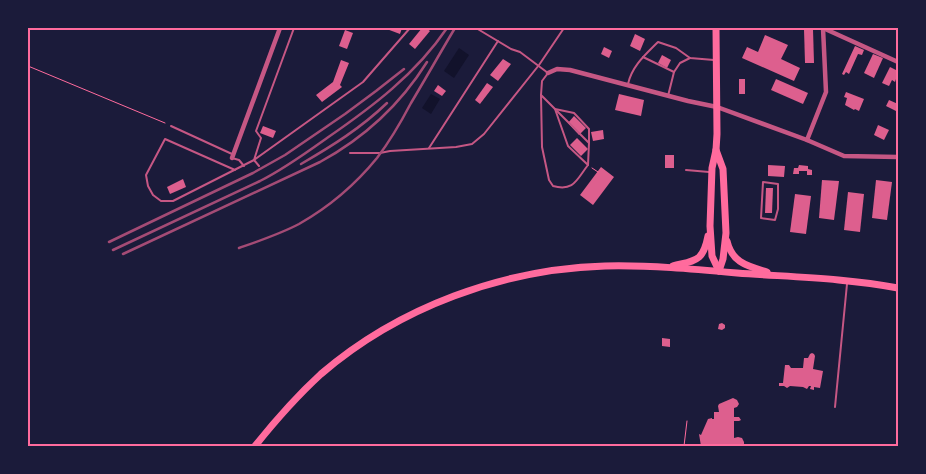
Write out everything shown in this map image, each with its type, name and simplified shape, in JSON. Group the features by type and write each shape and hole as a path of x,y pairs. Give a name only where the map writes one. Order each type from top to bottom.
{"main road":[{"path":"716,28 716,150 711,172 710,226 712,256 719,271"},
{"path":"716,150 723,169 726,233 723,259 719,271"},
{"path":"667,267 700,257 706,248 710,226"},
{"path":"726,233 731,252 738,260 748,266 779,276"},
{"path":"255,446 307,388 356,347 386,328 466,292 530,274 605,266 667,267 848,281 898,288"}],"street":[{"path":"232,156 280,28"},
{"path":"807,140 826,92 823,28 898,62"},
{"path":"548,73 557,69 570,70 717,107 807,140 844,156 898,157"}],"lane":[{"path":"254,160 261,138 256,131 294,28"},
{"path":"235,170 165,139 146,175 148,186 153,195 161,201 173,201 244,166 363,82 410,28"},
{"path":"476,28 511,50 520,52 548,73 542,81 542,147 549,180 553,186 561,189 568,188 574,183 588,165 589,129 574,113 556,109"},
{"path":"350,153 380,153 472,144 484,134 539,65 564,28"},
{"path":"428,149 498,41"},
{"path":"628,85 630,74 658,42 676,48 690,58"},
{"path":"643,57 674,72"},
{"path":"668,96 674,72 680,63 690,58 716,60"},
{"path":"541,95 589,143"},
{"path":"556,109 568,146 588,165"},
{"path":"170,126 232,156 244,166"},
{"path":"254,160 259,166"},
{"path":"686,170 711,172"},
{"path":"763,182 778,184 778,209 775,220 761,218 763,182"},
{"path":"835,407 848,281"}],"path":[{"path":"28,66 170,126"},
{"path":"684,446 687,421"}],"shaded area":[{"path":"459,48 469,55 454,78 444,71"},
{"path":"431,94 440,99 431,114 422,108"}],"building":[{"path":"384,28 402,28 400,34"},
{"path":"422,28 430,31 415,49 409,44"},
{"path":"804,29 813,29 814,63 805,63"},
{"path":"345,30 353,33 347,49 339,46"},
{"path":"635,34 645,39 640,51 630,46"},
{"path":"765,35 788,45 781,59 800,68 794,81 742,58 747,47 758,52"},
{"path":"855,46 864,50 862,55 858,54 849,74 846,72 844,75 842,74"},
{"path":"604,47 612,51 609,58 601,54"},
{"path":"873,54 883,58 874,78 864,73"},
{"path":"662,55 671,60 667,68 658,63"},
{"path":"503,59 511,64 498,81 490,75"},
{"path":"341,60 349,63 340,85 342,87 322,102 316,95 333,82"},
{"path":"890,67 898,71 898,80 896,79 895,82 892,80 889,86 882,83"},
{"path":"739,79 745,79 745,94 739,94"},
{"path":"776,79 808,93 803,104 771,90"},
{"path":"487,83 493,87 480,104 475,100"},
{"path":"438,85 446,91 442,96 434,91"},
{"path":"846,92 864,99 859,111 845,105 847,98 844,97"},
{"path":"619,94 644,100 641,116 615,110"},
{"path":"889,100 898,104 896,111 886,106"},
{"path":"574,116 586,128 579,135 568,123"},
{"path":"878,125 889,130 884,140 874,135"},
{"path":"263,126 276,131 273,138 260,133"},
{"path":"603,130 604,139 593,141 591,132"},
{"path":"577,138 588,149 581,156 570,145"},
{"path":"665,155 674,155 674,168 665,168"},
{"path":"768,165 785,166 784,177 768,176"},
{"path":"799,165 808,166 808,169 812,170 812,175 807,175 807,171 799,171 799,174 793,174 794,168 798,168"},
{"path":"601,167 614,177 593,205 580,195"},
{"path":"183,179 186,187 170,194 167,187"},
{"path":"822,180 839,181 834,220 819,218"},
{"path":"876,180 892,182 887,220 872,218"},
{"path":"766,188 773,188 772,213 765,213"},
{"path":"848,192 864,194 860,232 844,230"},
{"path":"795,194 811,196 806,234 790,232"},
{"path":"719,324 725,325 725,328 722,330 718,329"},
{"path":"662,338 670,339 670,347 662,346"},
{"path":"812,353 815,356 813,369 823,371 820,388 814,387 814,390 810,389 811,386 807,389 803,387 790,386 787,388 779,386 779,383 783,383 785,365 789,365 791,368 803,368 804,358 808,358"},
{"path":"733,398 739,404 734,408 734,417 739,417 741,420 734,421 734,438 742,438 744,446 701,446 699,434 701,435 708,419 714,419 714,412 719,412 719,404"}],"railway":[{"path":"113,250 260,181 295,161 392,89 422,60 447,28"},
{"path":"239,248 299,224 331,203 360,177 391,138 455,28"},
{"path":"123,254 336,153 380,119 405,92 427,62"},
{"path":"109,242 253,173 285,155 345,114 404,69"},
{"path":"301,164 346,136 387,103"}]}
